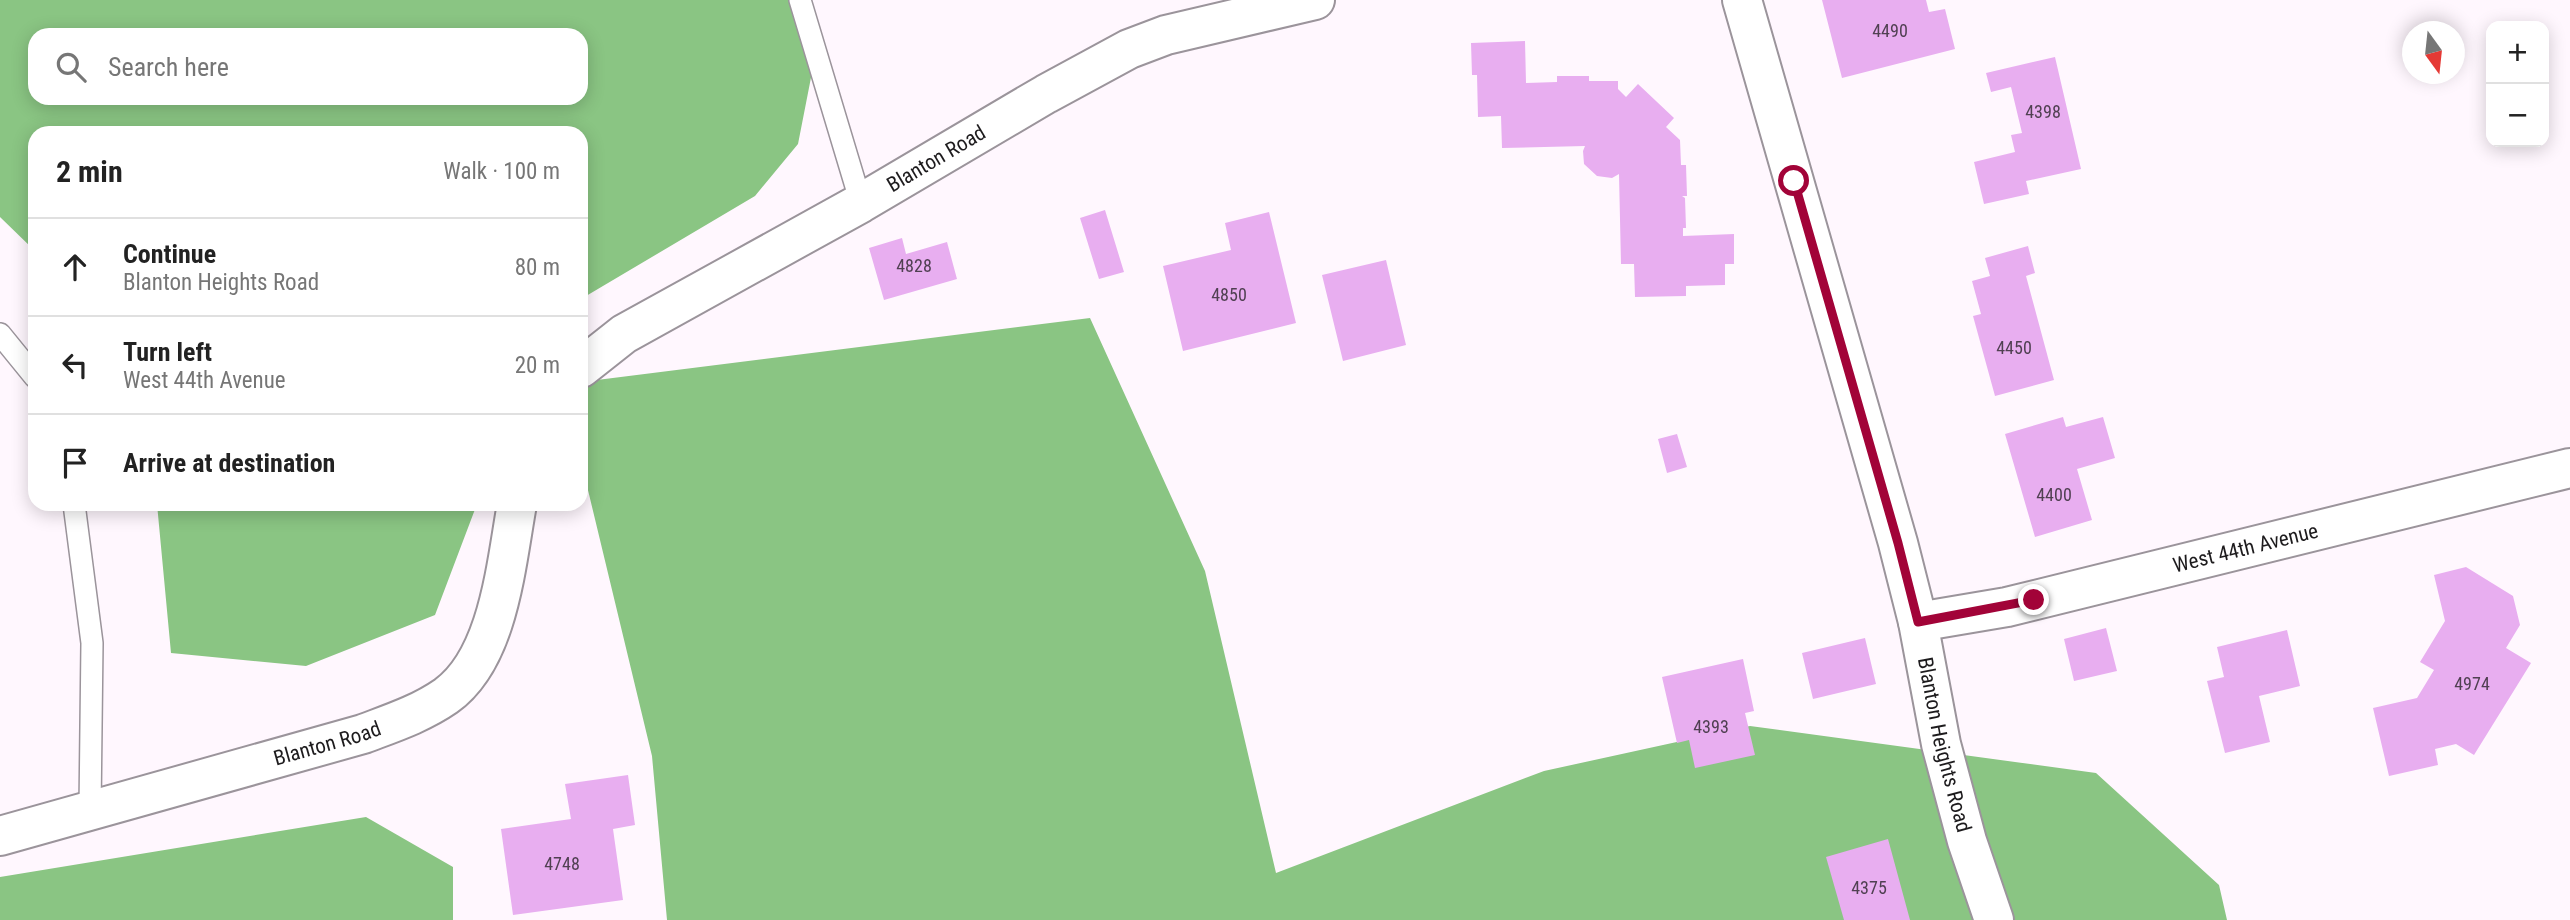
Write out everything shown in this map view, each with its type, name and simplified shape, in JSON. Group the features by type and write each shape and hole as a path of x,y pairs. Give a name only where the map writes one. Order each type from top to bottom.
{"street":[{"name":"Blanton Road","path":"588,362 624,334 861,203 1046,94 1129,49 1166,35 1315,0"},
{"name":"Blanton Heights Road","path":"1742,0 1898,543 1918,622 1941,744 1966,841 1994,920"},
{"name":"West 44th Avenue","path":"1918,622 2007,607 2570,468"},
{"name":"Blanton Road","path":"0,836 363,734 410,717 448,695 475,665 498,606 516,511"}],"lane":[{"path":"800,0 861,203"},
{"path":"0,334 28,368"},
{"path":"75,511 92,643 90,810"}],"green space":[{"path":"0,0 800,0 816,52 798,144 755,196 588,295 588,126 28,126 28,244 0,217"},
{"path":"1090,318 1205,571 1276,873 1544,771 1750,726 2096,773 2219,885 2227,920 667,920 652,756 588,490 588,381"},
{"path":"158,511 474,511 435,615 306,666 171,653"},
{"path":"366,817 453,867 453,920 0,920 0,877"}],"building":[{"path":"1822,0 1926,0 1929,12 1945,9 1955,49 1842,78"},
{"path":"1525,41 1526,83 1557,82 1557,76 1589,76 1589,81 1618,81 1618,89 1626,97 1638,84 1674,118 1666,127 1680,140 1681,165 1686,165 1687,196 1682,196 1685,198 1686,228 1683,228 1683,236 1734,234 1734,264 1725,264 1725,285 1686,286 1686,296 1635,297 1634,264 1621,264 1619,174 1612,178 1597,176 1584,164 1585,146 1502,148 1501,116 1478,117 1477,75 1472,75 1471,43"},
{"path":"2055,57 2081,169 2026,181 2029,194 1984,204 1974,162 2015,152 2011,135 2022,133 2011,87 1991,92 1986,73"},
{"path":"1105,210 1124,272 1099,279 1080,218"},
{"path":"1269,212 1296,323 1183,351 1163,266 1231,250 1225,223"},
{"path":"902,238 906,254 947,242 957,279 884,300 869,248"},
{"path":"2028,246 2035,273 2026,276 2054,380 1995,396 1973,316 1981,314 1972,281 1990,276 1985,258"},
{"path":"1386,260 1406,345 1343,361 1322,275"},
{"path":"2063,417 2066,427 2103,417 2115,458 2077,469 2092,520 2035,537 2005,434"},
{"path":"1677,434 1687,467 1667,473 1658,439"},
{"path":"2466,567 2513,596 2520,625 2506,648 2531,663 2474,755 2456,744 2435,749 2438,765 2389,776 2373,708 2417,698 2434,670 2420,662 2445,621 2434,575"},
{"path":"2106,628 2117,671 2074,681 2064,639"},
{"path":"2287,630 2300,686 2259,696 2270,742 2225,753 2207,681 2224,677 2217,647"},
{"path":"1865,638 1876,684 1813,699 1802,653"},
{"path":"1743,659 1754,711 1745,713 1755,755 1695,768 1689,740 1677,743 1662,677"},
{"path":"628,775 635,825 613,829 623,900 513,915 501,829 571,819 565,784"},
{"path":"1888,839 1910,920 1844,920 1826,857"}],"route":[{"path":"1794,181 1898,543 1918,622 2034,600"}]}
